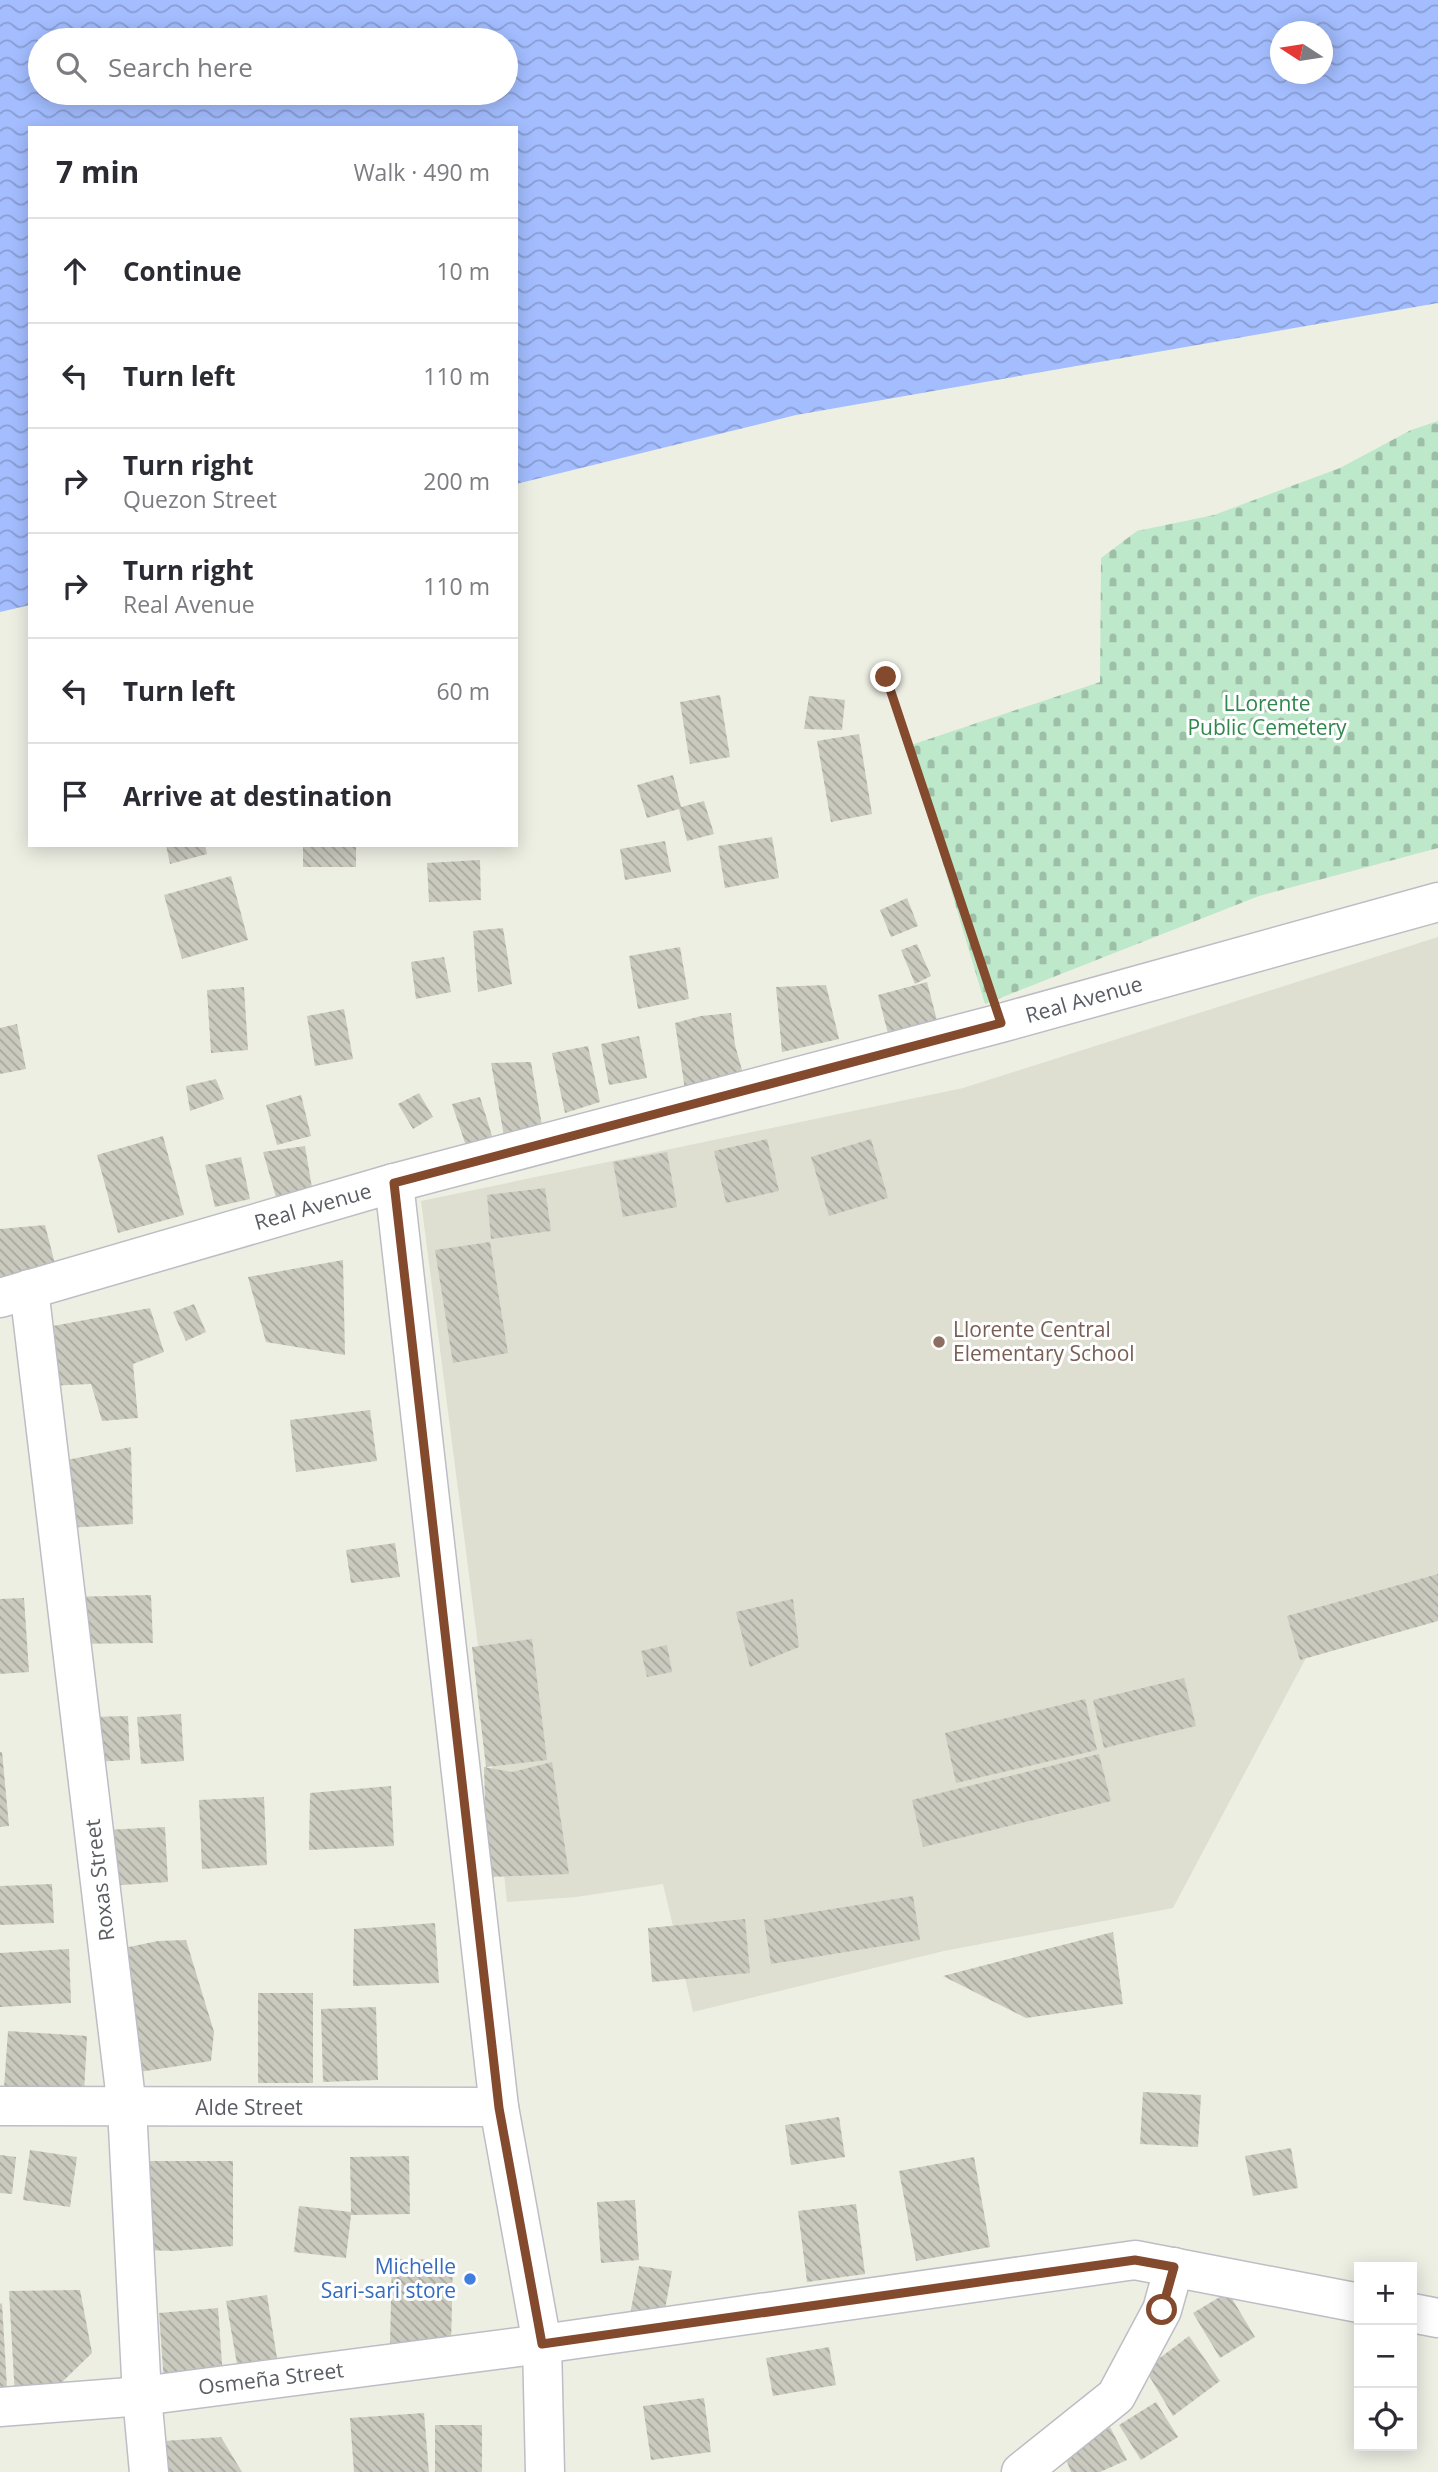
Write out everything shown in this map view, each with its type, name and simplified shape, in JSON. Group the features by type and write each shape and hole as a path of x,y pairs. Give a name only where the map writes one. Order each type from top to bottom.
{"street":[{"name":"Real Avenue","path":"14,1294 394,1183 1001,1023 1438,902"},
{"path":"394,1183 499,2108 542,2344 545,2472"},
{"name":"Roxas Street","path":"14,1294 127,2108 142,2396 149,2472"},
{"name":"Alde Street","path":"0,2106 499,2108"},
{"name":"Osmeña Street","path":"0,2407 142,2396 542,2344 1135,2260 1354,2302"},
{"path":"1021,2472 1116,2396 1162,2310 1174,2267"},
{"path":"1417,2314 1438,2318"}],"path":[{"path":"886,677 1001,1023"}],"shaded area":[{"name":"Llorente Central Elementary School","path":"1438,937 1438,1613 1307,1656 1173,1908 944,1951 693,2012 663,1884 576,1897 507,1902 484,1692 421,1201 963,1088"}],"green space":[{"name":"LLorente Public Cemetery","path":"1438,421 1438,848 1259,896 985,1004 908,746 1100,682 1101,558 1137,531 1214,515 1340,468 1411,430"}],"water":[{"path":"0,0 1438,0 1438,303 796,415 518,484 518,126 28,126 28,605 0,612"}],"building":[{"path":"720,695 730,757 690,764 680,702"},
{"path":"809,696 845,700 842,730 804,729"},
{"path":"859,734 872,814 831,822 817,741"},
{"path":"673,775 681,807 704,801 714,834 687,841 679,809 647,818 637,785"},
{"path":"772,837 779,878 725,888 718,846"},
{"path":"665,841 671,872 625,880 620,849"},
{"path":"166,847 205,847 207,854 170,864"},
{"path":"303,847 356,847 356,867 303,867"},
{"path":"480,860 481,900 429,902 427,863"},
{"path":"231,876 248,940 182,959 164,895"},
{"path":"907,898 918,926 891,937 880,910"},
{"path":"503,928 512,984 478,992 473,931"},
{"path":"917,944 931,976 915,984 901,950"},
{"path":"680,947 689,999 638,1009 629,956"},
{"path":"444,957 451,992 416,999 411,962"},
{"path":"927,982 940,1032 891,1045 878,995"},
{"path":"826,985 839,1039 782,1052 776,987"},
{"path":"244,987 248,1050 211,1053 207,990"},
{"path":"344,1009 353,1059 315,1066 307,1016"},
{"path":"731,1013 735,1045 743,1074 685,1090 675,1023 701,1016"},
{"path":"17,1024 26,1069 0,1074 0,1028"},
{"path":"639,1036 647,1078 609,1085 601,1044"},
{"path":"588,1046 600,1102 565,1113 552,1053"},
{"path":"531,1062 542,1126 504,1136 491,1063"},
{"path":"216,1079 224,1099 190,1111 186,1086"},
{"path":"419,1093 433,1117 413,1129 398,1104"},
{"path":"301,1095 311,1136 277,1145 266,1105"},
{"path":"480,1097 492,1136 467,1149 452,1104"},
{"path":"163,1136 184,1215 118,1233 97,1155"},
{"path":"767,1139 779,1191 726,1203 714,1151"},
{"path":"871,1139 888,1198 829,1216 811,1157"},
{"path":"305,1146 313,1194 276,1197 263,1152"},
{"path":"667,1152 677,1207 623,1217 613,1162"},
{"path":"241,1157 250,1199 215,1207 205,1165"},
{"path":"545,1188 551,1231 491,1239 487,1195"},
{"path":"45,1225 55,1264 0,1279 0,1229"},
{"path":"490,1242 508,1353 453,1363 435,1250"},
{"path":"343,1260 345,1355 266,1342 248,1277"},
{"path":"194,1304 206,1332 186,1341 173,1312"},
{"path":"150,1308 164,1352 133,1364 138,1418 102,1421 91,1384 46,1386 42,1328"},
{"path":"370,1410 377,1461 296,1472 290,1420"},
{"path":"131,1447 133,1524 67,1528 62,1461"},
{"path":"395,1543 400,1577 351,1583 346,1550"},
{"path":"1438,1574 1438,1621 1300,1660 1287,1616"},
{"path":"151,1595 153,1643 68,1644 67,1597"},
{"path":"24,1598 29,1672 0,1674 0,1599"},
{"path":"793,1599 799,1647 750,1667 736,1612"},
{"path":"532,1639 547,1760 486,1767 472,1647"},
{"path":"667,1645 672,1672 647,1677 641,1651"},
{"path":"1184,1678 1196,1726 1104,1748 1093,1700"},
{"path":"1085,1699 1097,1750 956,1783 945,1733"},
{"path":"181,1714 184,1761 141,1764 137,1717"},
{"path":"128,1716 130,1760 94,1762 92,1717"},
{"path":"0,1752 9,1826 0,1827"},
{"path":"1099,1754 1111,1801 923,1847 912,1800"},
{"path":"552,1762 569,1874 487,1877 484,1767 512,1772"},
{"path":"391,1786 394,1846 309,1850 310,1793"},
{"path":"264,1797 267,1865 202,1869 199,1800"},
{"path":"165,1827 168,1882 107,1886 105,1830"},
{"path":"52,1884 54,1923 0,1925 0,1886"},
{"path":"913,1896 920,1940 771,1964 764,1920"},
{"path":"745,1919 750,1973 652,1982 648,1928"},
{"path":"435,1923 439,1983 353,1986 354,1929"},
{"path":"1113,1932 1123,2004 1026,2018 943,1976"},
{"path":"186,1940 214,2032 211,2061 126,2074 119,1949 158,1941"},
{"path":"69,1949 71,2003 0,2007 0,1953"},
{"path":"258,1993 313,1993 313,2083 258,2083"},
{"path":"376,2007 378,2080 323,2082 321,2009"},
{"path":"8,2031 87,2036 84,2093 4,2088"},
{"path":"1143,2092 1201,2095 1198,2147 1140,2144"},
{"path":"839,2117 845,2157 791,2165 785,2125"},
{"path":"1291,2148 1298,2188 1253,2196 1245,2156"},
{"path":"30,2150 77,2157 70,2207 23,2200"},
{"path":"0,2155 16,2157 12,2194 0,2193"},
{"path":"409,2156 410,2214 351,2215 346,2258 294,2252 299,2206 351,2212 350,2157"},
{"path":"974,2157 990,2247 916,2261 899,2171"},
{"path":"144,2161 233,2161 233,2246 174,2251 142,2250"},
{"path":"635,2200 639,2260 601,2263 597,2202"},
{"path":"856,2204 865,2274 807,2282 798,2211"},
{"path":"392,2259 453,2260 451,2346 390,2345"},
{"path":"639,2266 672,2271 663,2320 630,2315"},
{"path":"80,2290 92,2353 59,2385 15,2397 9,2291"},
{"path":"1228,2292 1255,2337 1220,2358 1193,2313"},
{"path":"267,2295 277,2358 237,2364 226,2301"},
{"path":"2,2303 7,2388 0,2389 0,2304"},
{"path":"218,2308 223,2377 164,2382 159,2313"},
{"path":"1189,2336 1220,2381 1173,2416 1145,2369"},
{"path":"829,2347 836,2385 773,2396 766,2358"},
{"path":"704,2398 711,2452 651,2460 643,2406"},
{"path":"1156,2402 1178,2437 1141,2460 1119,2425"},
{"path":"424,2413 429,2472 354,2472 350,2418"},
{"path":"435,2425 482,2425 482,2472 435,2472"},
{"path":"1110,2427 1127,2460 1100,2472 1071,2472 1063,2451"},
{"path":"221,2437 242,2472 167,2472 164,2441"}],"place":[{"name":"Llorente Central Elementary School","path":"939,1342"},
{"name":"Michelle Sari-sari store","path":"470,2279"}],"route":[{"path":"886,677 1001,1023 394,1183 499,2108 542,2344 1135,2260 1174,2267 1162,2310"}]}
